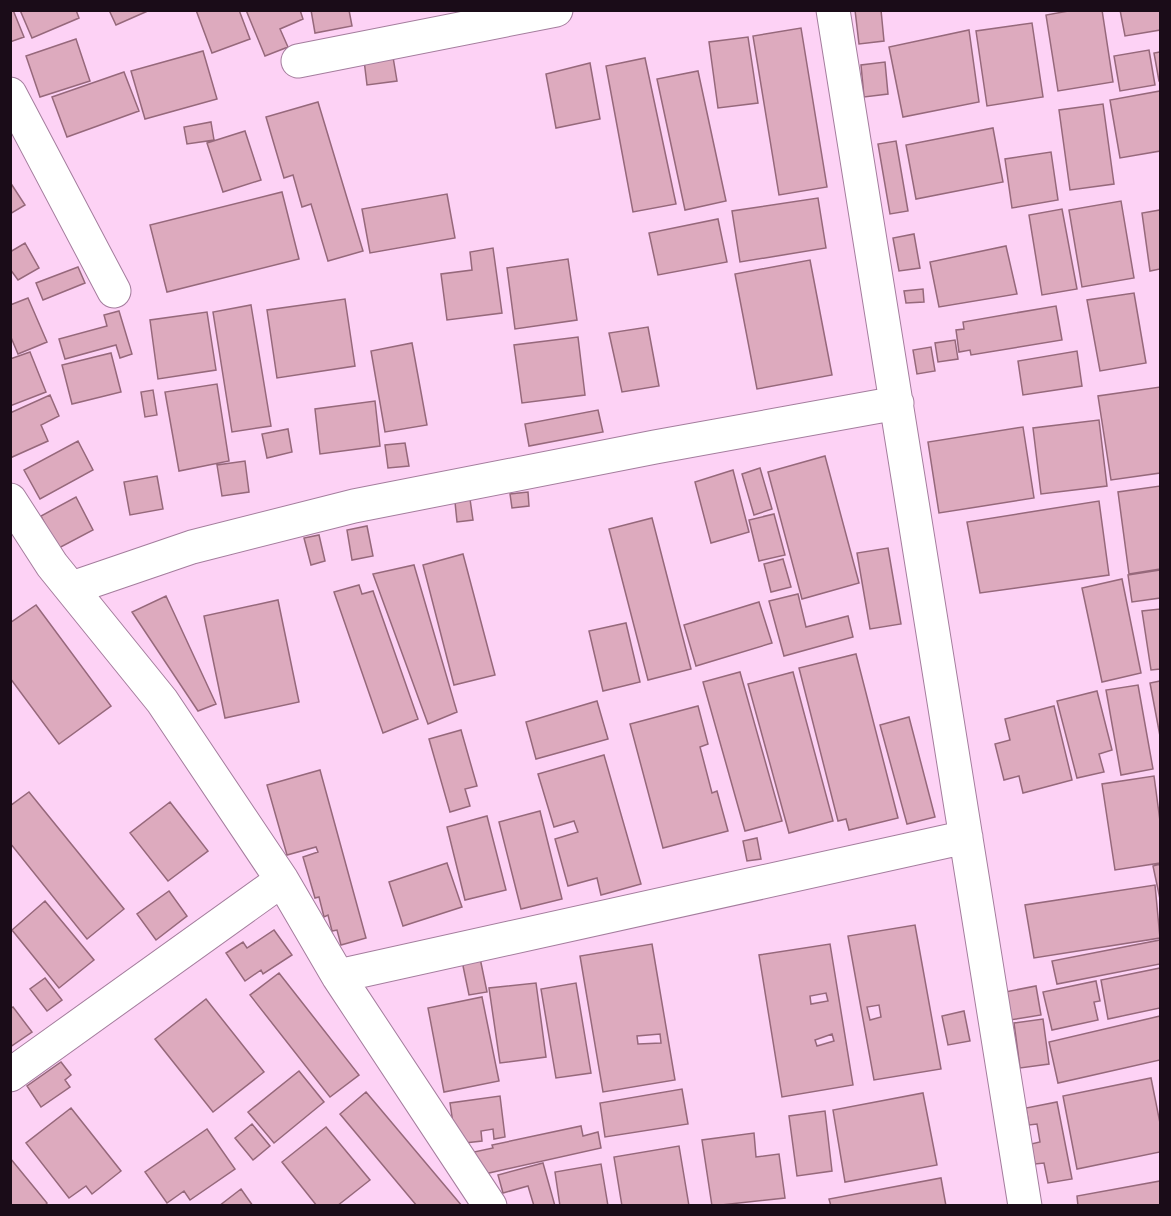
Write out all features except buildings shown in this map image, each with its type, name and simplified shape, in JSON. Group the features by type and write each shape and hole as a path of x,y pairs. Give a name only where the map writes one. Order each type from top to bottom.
{"street":[{"path":"298,61 556,10"},
{"path":"833,10 1025,1206"},
{"path":"10,94 114,291"},
{"path":"72,588 192,547 354,506 655,447 897,403"},
{"path":"10,500 19,534 72,588 162,701 282,880 338,976 490,1206"},
{"path":"338,976 966,837"},
{"path":"10,1075 282,880"}]}
